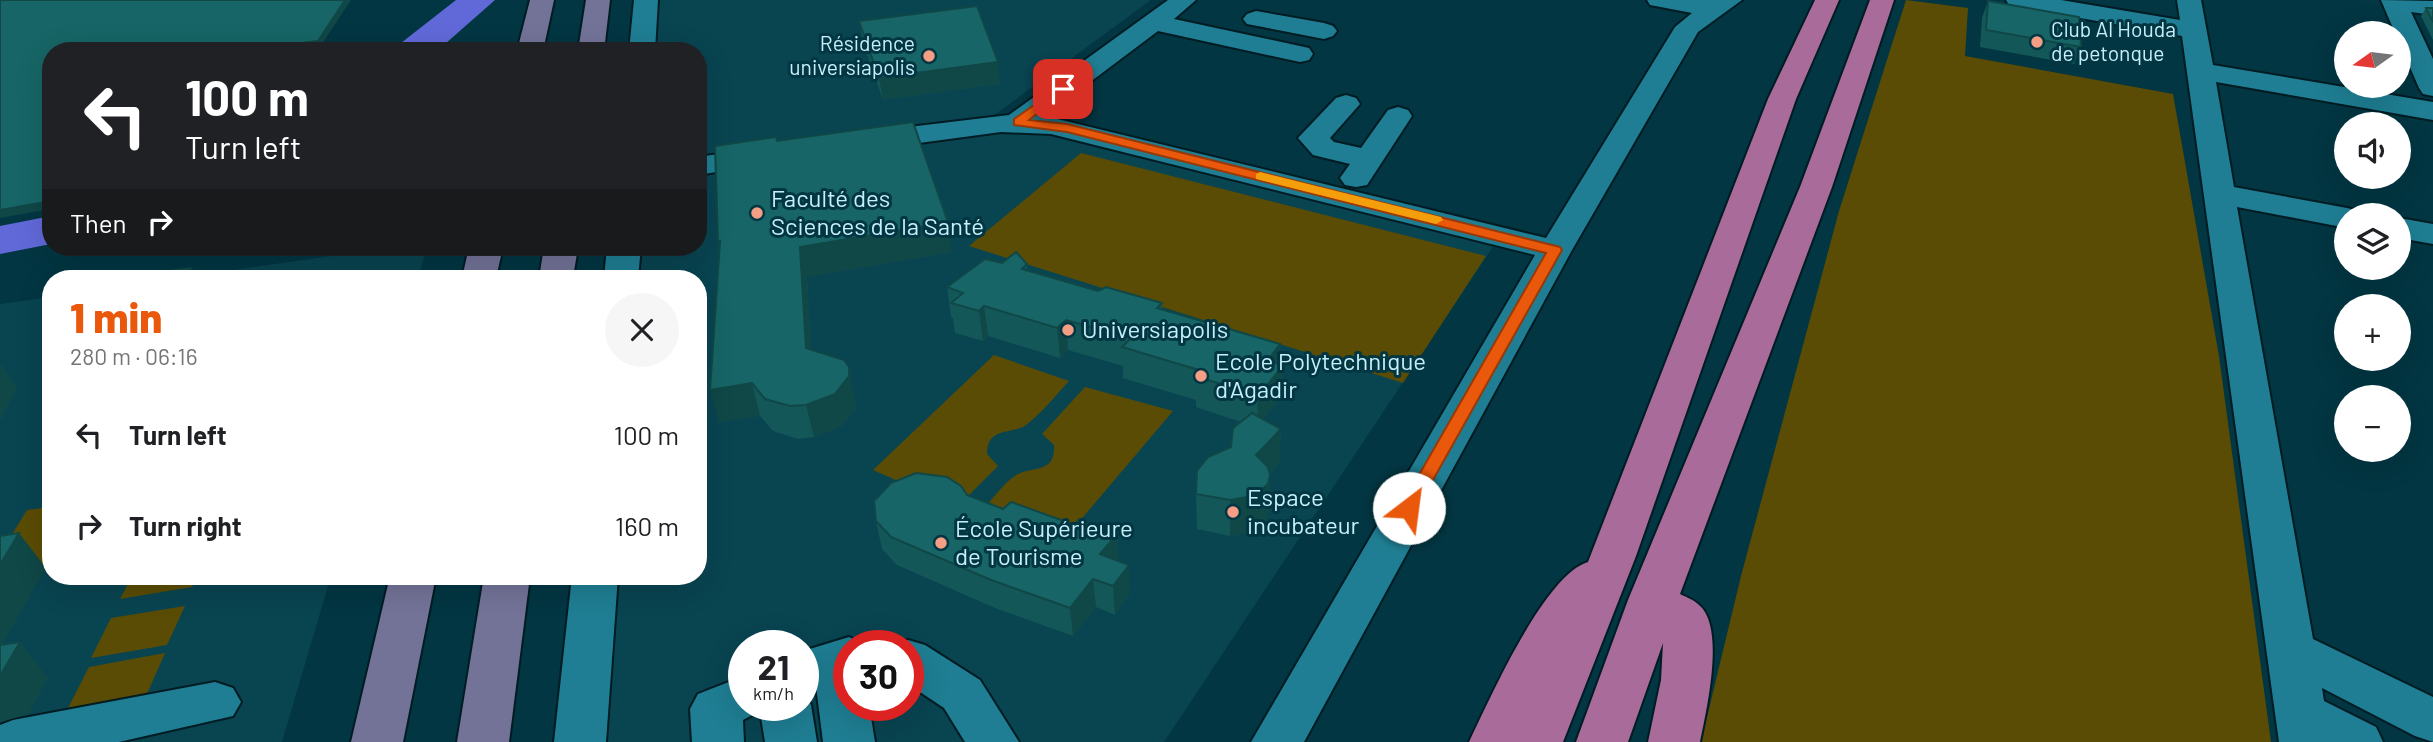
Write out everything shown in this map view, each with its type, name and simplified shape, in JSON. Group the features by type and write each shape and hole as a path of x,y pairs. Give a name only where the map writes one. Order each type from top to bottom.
{"highway":[{"path":"1537,742 1613,556 1782,99 1827,0"},
{"path":"1602,742 1653,600 1781,276 1882,0"},
{"path":"1495,742 1546,634 1561,612 1613,556"},
{"path":"1653,600 1684,618 1689,643 1689,669 1674,742"}],"main road":[{"path":"532,42 542,0"},
{"path":"592,42 598,0"},
{"path":"377,742 412,585"},
{"path":"483,742 506,585"}],"street":[{"path":"643,42 646,0"},
{"path":"1659,0 1722,5"},
{"path":"2018,0 2192,15 2303,728 2357,742"},
{"path":"2394,1 2433,8"},
{"path":"2394,1 2431,82"},
{"path":"1018,122 1181,2 1324,31"},
{"path":"1277,742 1555,250 1688,27 1722,5"},
{"path":"1153,22 1300,54"},
{"path":"2200,71 2433,111"},
{"path":"1346,104 1313,138 1324,149 1369,159"},
{"path":"1341,197 1398,116"},
{"path":"834,146 1018,122 1067,128 1555,250"},
{"path":"707,165 793,152"},
{"path":"2220,194 2334,216"},
{"path":"2411,230 2433,234"},
{"path":"580,742 594,585"},
{"path":"2291,650 2433,721"},
{"path":"830,662 849,742"},
{"path":"924,669 962,694 993,742"},
{"path":"13,742 215,702"},
{"path":"718,742 716,709 728,703"},
{"path":"788,721 791,742"}],"shaded area":[{"name":"Universiapolis","path":"658,0 1151,0 993,116 1496,242 1164,742 593,742 606,585 707,585 707,270 635,270 635,256 707,256 707,42 655,42"},
{"path":"1906,0 1968,8 1965,56 2173,94 2219,356 2271,742 1701,742 1741,576 1839,211"},
{"path":"1081,153 1486,256 1403,383 969,246"},
{"path":"331,256 424,256 420,270 233,270"},
{"path":"42,298 42,585 328,585 282,742 0,742 0,304"},
{"path":"994,355 1069,381 1026,425 991,439 987,454 998,466 957,507 873,470"},
{"path":"1085,387 1173,411 1056,549 978,516 1016,475 1047,465 1051,461 1054,445 1042,434"},
{"path":"42,508 42,566 0,573 0,554 27,510"},
{"path":"127,585 193,585 192,587 120,599"},
{"path":"185,606 167,645 91,658 111,618"},
{"path":"165,653 146,696 67,710 89,667"}],"building":[{"path":"0,0 345,0 318,41 42,42 42,203 0,210"},
{"path":"1988,1 2079,17 2081,47 1986,30"},
{"name":"Résidence universiapolis","path":"977,6 998,62 879,78 859,21"},
{"path":"2426,8 2433,8 2433,22"},
{"path":"913,122 948,222 800,247 806,348 844,360 849,367 849,376 835,394 806,405 790,406 765,399 752,383 710,390 720,241 715,146 776,137 777,141"},
{"path":"1016,252 1027,264 1022,269 1098,291 1106,287 1162,303 1157,308 1280,344 1268,360 1283,366 1258,396 1196,376 1202,371 1122,347 1131,338 1066,320 1057,328 984,306 979,311 951,303 963,293 947,287 985,259 1002,263"},
{"path":"1252,413 1281,429 1256,455 1268,467 1268,484 1254,496 1230,500 1196,494 1197,471 1208,457 1231,447 1233,428"},
{"path":"916,473 947,477 961,486 967,495 1003,509 1011,502 1075,525 1079,519 1118,533 1100,554 1129,565 1113,586 1093,579 1070,608 991,580 891,537 876,521 874,501 891,483"},
{"path":"19,533 0,565 0,536"},
{"path":"20,642 0,676 0,645"}],"waterway":[{"path":"425,42 478,0"},
{"path":"0,240 42,232"}],"slow traffic":[{"path":"1260,176 1436,220"}],"place":[{"name":"Club Al Houda de petonque","path":"2037,42"},
{"name":"Résidence universiapolis","path":"929,56"},
{"name":"Faculté des Sciences de la Santé","path":"757,213"},
{"name":"Universiapolis","path":"1068,330"},
{"name":"Ecole Polytechnique d'Agadir","path":"1201,376"},
{"name":"Espace incubateur","path":"1233,512"},
{"name":"École Supérieure de Tourisme","path":"941,543"}],"route":[{"path":"1063,89 1018,122 1067,128 1555,250 1409,508"}]}
